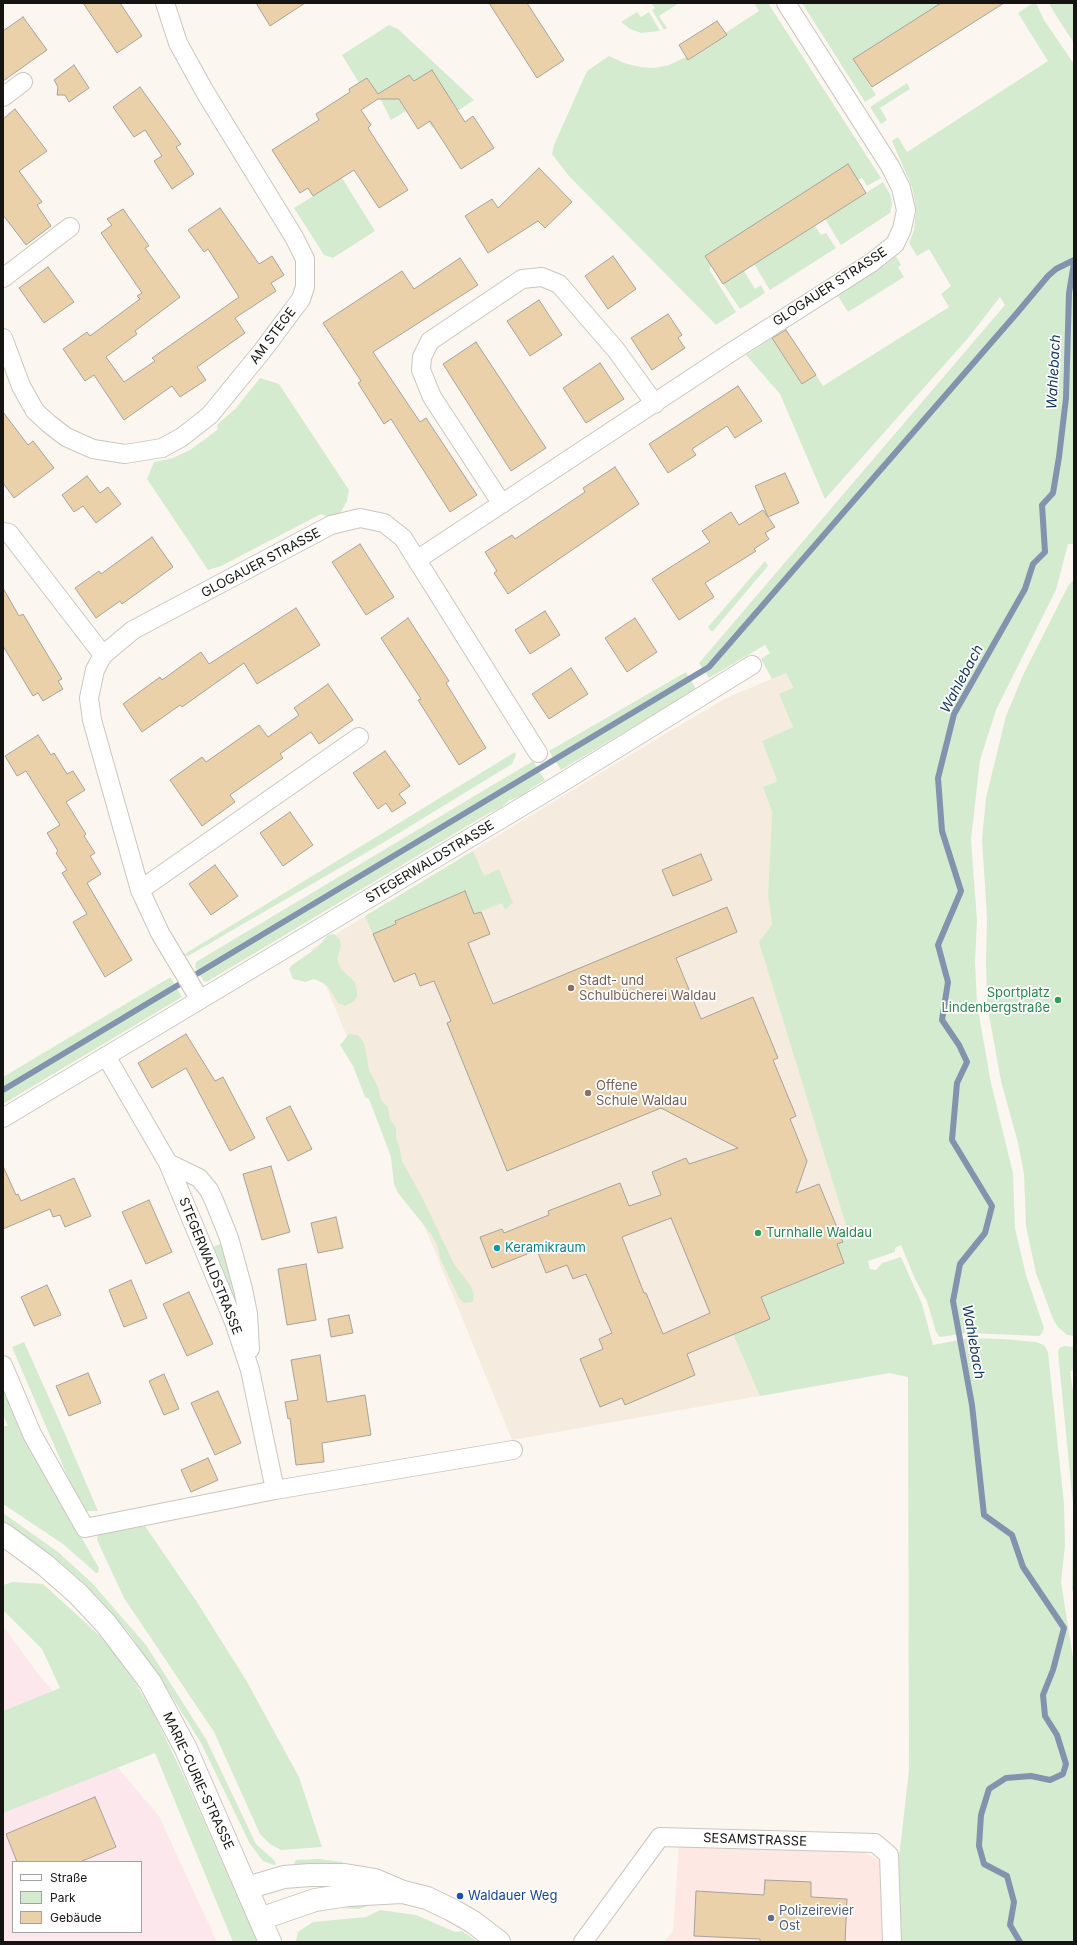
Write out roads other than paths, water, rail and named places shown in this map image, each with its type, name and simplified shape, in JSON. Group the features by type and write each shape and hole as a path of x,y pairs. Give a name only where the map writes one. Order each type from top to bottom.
{"street":[{"name":"AM STEGE","path":"3,338 22,386 35,411 66,437 93,449 126,454 162,448 182,437 210,415 263,350 301,299 305,287 305,259 294,237 205,92 178,43 165,3"},
{"name":"GLOGAUER STRASSE","path":"418,559 655,404 733,351 871,263 895,244 902,229 906,210 901,188 890,166 786,3"},
{"path":"3,97 23,82"},
{"path":"3,278 70,228"},
{"path":"502,504 432,397 420,370 422,357 430,341 522,279 542,277 559,284 616,350 655,404"},
{"name":"GLOGAUER STRASSE","path":"192,987 160,933 140,890 92,720 89,698 95,670 102,655 133,630 331,526 360,518 384,523 403,538 418,559 538,753"},
{"path":"3,532 9,534 102,655"},
{"name":"STEGERWALDSTRASSE","path":"3,1118 106,1056 192,987 558,785 752,665"},
{"path":"140,890 358,737"},
{"name":"STEGERWALDSTRASSE","path":"106,1056 168,1163 234,1322 250,1370 275,1490"},
{"name":"STEGERWALDSTRASSE","path":"168,1163 199,1178 209,1190 215,1202 228,1238 243,1289 248,1314 250,1370"},
{"path":"3,1365 32,1434 85,1528 275,1490 513,1450"},
{"name":"MARIE-CURIE-STRASSE","path":"3,1534 45,1565 78,1594 107,1625 142,1671 186,1748 260,1919"},
{"name":"SESAMSTRASSE","path":"583,1942 660,1837 875,1843 889,1855 892,1942"},
{"path":"247,1888 284,1877 310,1875 345,1875 376,1880 403,1892 427,1898 452,1910 473,1922 499,1942"},
{"path":"270,1942 260,1919 315,1900 348,1895 403,1892"}],"waterway":[{"path":"3,1090 709,667 1048,276 1056,269 1074,260"},
{"name":"Wahlebach","path":"1020,1942 1010,1925 1014,1902 1007,1876 984,1864 979,1846 981,1815 989,1789 1006,1778 1031,1776 1050,1780 1063,1774 1066,1764 1057,1735 1045,1716 1043,1695 1053,1670 1064,1628 1023,1567 1012,1535 984,1515 972,1405 953,1301 960,1264 985,1233 992,1206 952,1140 957,1083 967,1062 959,1045 942,1020 948,982 938,945 961,891 942,831 938,778 954,714 1025,589 1033,564 1045,552 1042,505 1053,493 1059,457 1066,398 1069,293 1074,263"}],"place":[{"name":"Stadt- und Schulbücherei Waldau","path":"571,988"},
{"name":"Sportplatz Lindenbergstraße","path":"1058,1000"},
{"name":"Offene Schule Waldau","path":"588,1093"},
{"name":"Turnhalle Waldau","path":"758,1233"},
{"name":"Keramikraum","path":"497,1248"},
{"name":"Waldauer Weg","path":"460,1896"},
{"name":"Polizeirevier Ost","path":"771,1918"}]}
